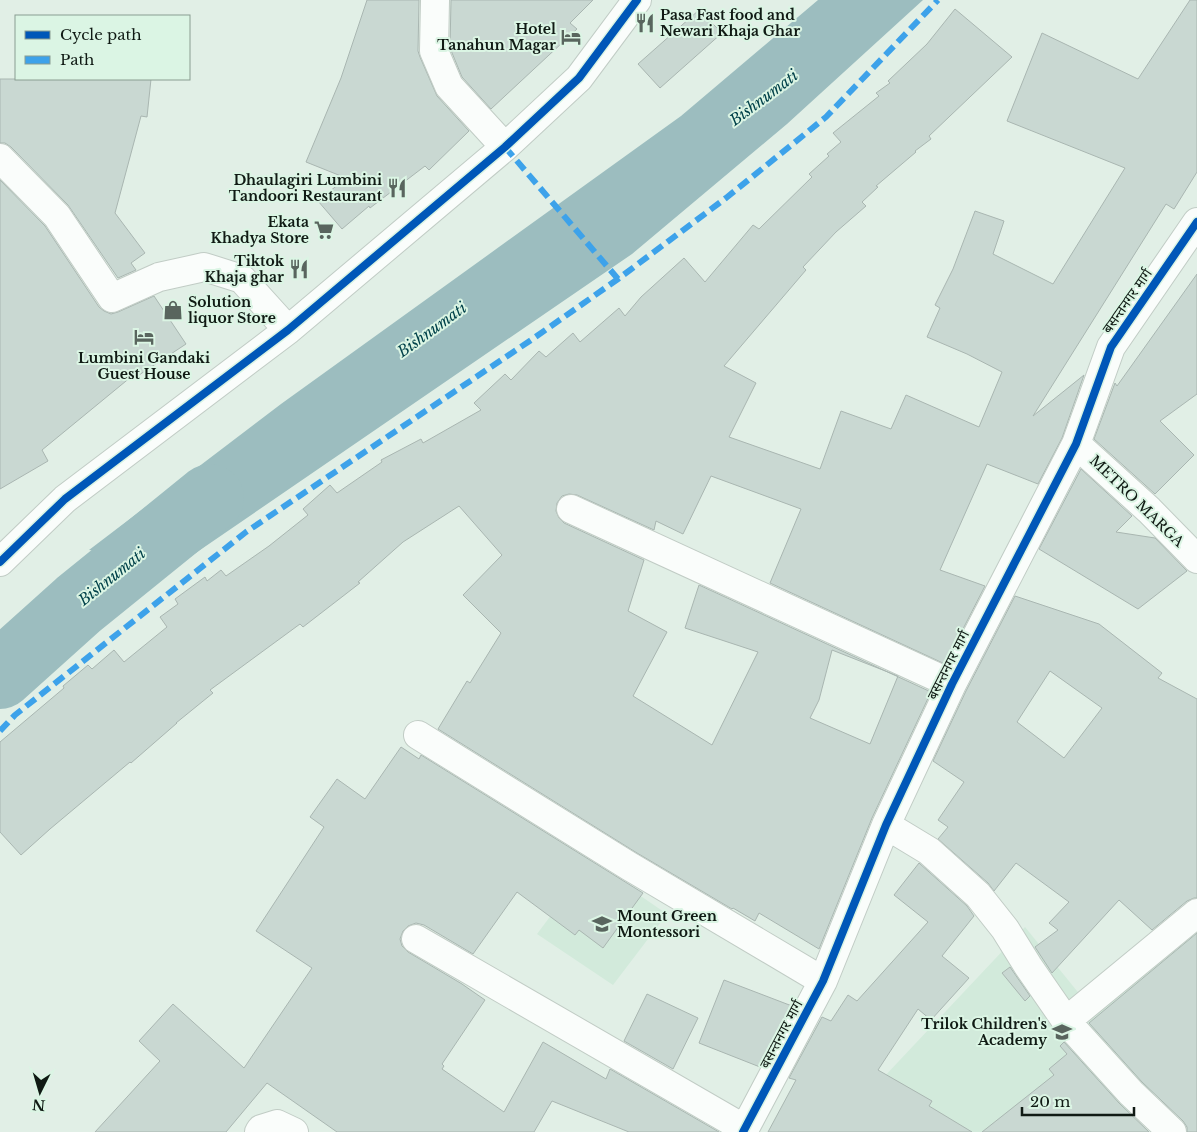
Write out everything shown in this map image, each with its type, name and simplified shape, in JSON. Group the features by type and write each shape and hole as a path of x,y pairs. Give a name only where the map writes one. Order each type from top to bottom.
{"street":[{"path":"435,0 434,51 449,86 505,147"},
{"path":"0,562 65,499 288,330 505,147 579,78 637,0"},
{"path":"0,158 57,216 112,298 159,277 204,267 242,279 288,330"},
{"name":"बसन्तनगर मार्ग","path":"744,1131 823,981 886,825 952,684 1076,444 1111,347 1197,222"},
{"name":"METRO MARGA","path":"1076,444 1149,510 1197,559"},
{"path":"572,509 952,684"},
{"path":"418,735 628,866 823,981"},
{"path":"886,825 929,851 978,895 1005,929 1066,1021 1131,1092 1172,1132"},
{"path":"1066,1021 1197,913"},
{"path":"416,939 744,1131"},
{"path":"259,1132 261,1129 277,1124 294,1132"}],"shaded area":[{"name":"Mount Green Montessori","path":"591,862 667,914 613,985 537,934"},
{"name":"Trilok Children's Academy","path":"1197,913 1197,1057 1128,1113 1096,1132 912,1132 867,1095 1025,927 1090,1007"}],"water":[{"path":"818,0 923,0 787,124 632,254 184,561 89,550 281,404 681,116"}],"building":[{"path":"367,0 419,0 418,51 420,57 437,96 469,131 429,170 425,166 370,208 369,206 342,229 318,201 346,178 306,162 341,78"},
{"path":"451,0 593,0 570,23 577,29 491,109 462,77 450,48"},
{"path":"1190,0 1197,0 1197,172 1174,209 1166,204 1033,416 1084,375 1062,438 1038,484 987,464 940,570 985,586 945,664 770,583 801,509 711,476 683,534 656,521 654,530 577,495 569,494 562,496 557,503 556,511 564,523 644,560 628,611 667,632 633,696 712,745 758,652 685,628 699,585 886,671 832,650 819,700 810,718 870,744 898,677 931,692 872,818 819,949 759,913 755,921 732,909 637,853 438,729 467,681 470,683 501,633 463,595 502,555 459,506 403,542 358,582 360,583 303,627 300,624 210,690 213,693 21,855 0,832 0,742 64,688 63,686 88,665 92,669 114,650 124,662 167,627 160,617 178,604 175,599 205,577 207,581 221,570 226,576 269,546 308,515 303,509 330,485 337,493 382,462 381,460 421,439 423,443 481,410 474,403 505,374 511,380 539,351 546,357 573,333 580,342 619,308 625,316 641,297 684,258 705,282 753,225 759,229 812,177 809,174 841,142 833,133 879,96 876,93 890,83 888,81 927,44 955,9 1012,57 929,136 931,139 876,186 878,187 862,202 866,206 836,232 803,267 806,270 724,366 756,383 729,437 820,469 841,411 891,429 906,395 979,427 1002,372 967,354 927,337 940,308 935,305 953,269 975,211 1004,221 993,254 1053,284 1125,168 1007,121 1042,33 1138,79"},
{"path":"699,10 722,33 660,88 638,64"},
{"path":"0,79 151,80 147,117 141,116 115,213 145,253 131,263 136,270 118,278 68,205 11,147 5,143 0,143"},
{"path":"0,180 45,226 99,307 111,314 154,296 186,344 139,375 137,372 42,450 48,461 0,489"},
{"path":"1197,274 1197,394 1160,421 1194,455 1155,494 1094,439 1115,383 1117,386"},
{"path":"1081,469 1132,516 1116,532 1155,538 1187,571 1138,609 1039,549"},
{"path":"1015,596 1099,624 1162,673 1158,678 1197,699 1197,898 1187,901 1152,930 1119,900 1052,973 1035,947 1058,930 1049,923 1069,902 1016,863 994,891 988,883 938,839 948,827 938,820 964,782 933,761 966,691","holes":["1050,671 1102,708 1064,758 1017,722"]},
{"path":"401,747 419,759 421,755 643,893 603,948 579,930 575,935 517,892 473,954 424,925 416,923 408,926 403,931 400,939 402,946 408,952 485,1000 442,1064 444,1066 442,1069 504,1112 543,1042 606,1079 610,1069 719,1132 629,1132 552,1101 534,1132 337,1132 267,1083 226,1132 95,1132 160,1061 139,1041 173,1004 244,1068 312,968 256,931 324,827 310,817 337,779 365,799"},
{"path":"919,863 967,906 974,916 942,956 969,978 931,1020 918,1009 878,1070 932,1101 929,1106 972,1132 768,1132 796,1080 789,1078 822,1017 831,1021 848,995 857,1001 928,922 894,895"},
{"path":"1197,933 1197,1132 1187,1132 1187,1127 1183,1121 1142,1082 1089,1023"},
{"path":"1010,967 1030,996 1025,1001 1002,973"},
{"path":"724,980 792,1006 760,1067 699,1043"},
{"path":"647,994 698,1018 673,1069 624,1041"},
{"path":"1064,1042 1119,1103 1149,1132 982,1132 1054,1075 1049,1069 1067,1054 1060,1046"}],"waterway":[{"name":"Bishnumati","path":"0,675 79,604 210,498"}],"marked path":[{"path":"0,731 15,715 246,532 534,338 618,279 726,198 826,117 938,0"},
{"path":"505,147 618,279"}],"cycle path":[{"path":"0,562 65,499 288,330 505,147 579,78 637,0"},
{"path":"743,1132 823,981 886,825 952,684 1076,444 1111,347 1197,222"}],"place":[{"name":"Pasa Fast food and Newari Khaja Ghar","path":"645,23"},
{"name":"Hotel Tanahun Magar","path":"571,37"},
{"name":"Dhaulagiri Lumbini Tandoori Restaurant","path":"397,188"},
{"name":"Ekata Khadya Store","path":"324,230"},
{"name":"Tiktok Khaja ghar","path":"299,269"},
{"name":"Solution liquor Store","path":"173,310"},
{"name":"Lumbini Gandaki Guest House","path":"144,337"},
{"name":"Mount Green Montessori","path":"602,924"},
{"name":"Trilok Children's Academy","path":"1062,1032"}]}
